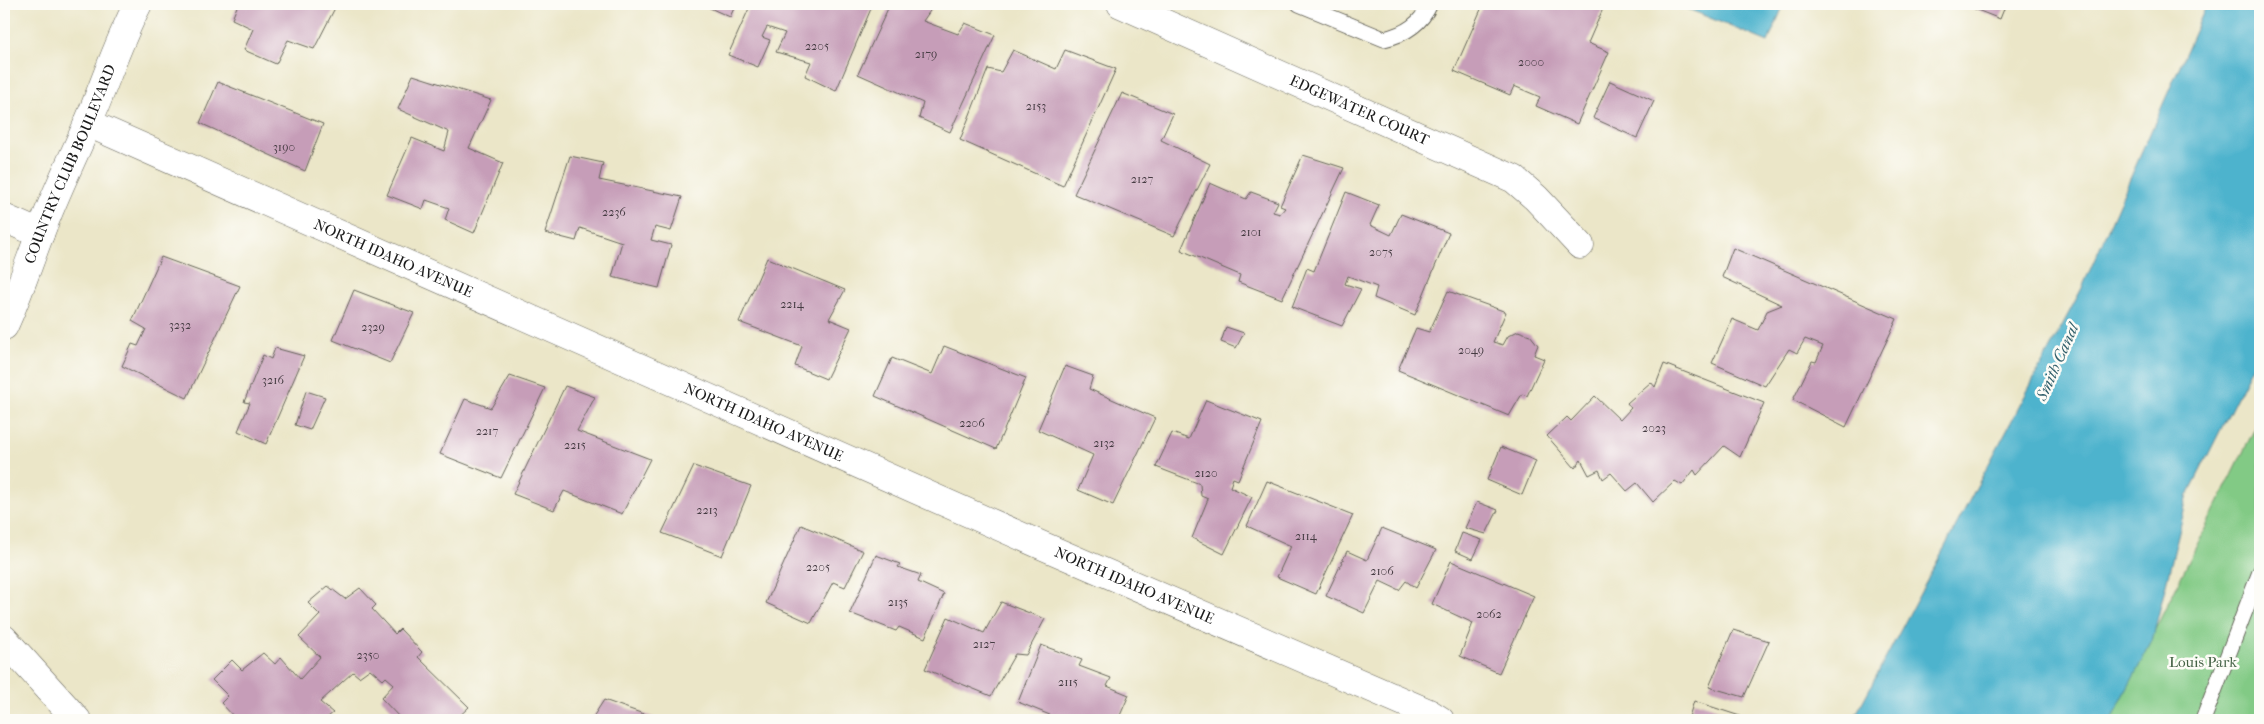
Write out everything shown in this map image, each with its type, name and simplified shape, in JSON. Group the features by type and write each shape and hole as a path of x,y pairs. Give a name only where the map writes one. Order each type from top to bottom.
{"street":[{"name":"COUNTRY CLUB BOULEVARD","path":"4,326 18,296 40,234 88,123 125,29 138,4"},
{"name":"EDGEWATER COURT","path":"1121,4 1514,179 1536,198 1580,245"},
{"name":"NORTH IDAHO AVENUE","path":"88,123 1041,545 1429,713 1440,720"},
{"path":"4,218 40,234"},
{"path":"4,639 77,720"}],"lane":[{"path":"1298,4 1384,39 1398,36 1411,29 1421,19 1430,4"},
{"path":"2203,720 2260,572"}],"green space":[{"name":"Louis Park","path":"2260,418 2260,720 2110,720"}],"water":[{"path":"1676,4 1784,4 1768,42"},
{"name":"Smith Canal","path":"2207,4 2260,4 2260,351 2188,495 2152,641 2111,720 1853,720 2082,288"}],"building":[{"path":"238,4 337,4 314,49 288,40 276,64 244,50 253,29 232,19"},
{"path":"701,4 736,4 730,17"},
{"path":"751,4 873,4 836,91 805,76 811,62 776,52 785,33 767,27 762,37 770,40 758,67 728,55"},
{"path":"890,4 932,4 934,5 923,21 958,34 965,23 995,35 950,132 919,118 923,103 858,74"},
{"path":"1474,4 1605,4 1588,43 1609,52 1577,124 1536,106 1540,97 1514,86 1510,95 1454,71 1482,7"},
{"path":"1962,4 2006,4 2000,19"},
{"path":"1013,50 1056,69 1065,50 1116,69 1063,186 960,140 988,69 1001,72"},
{"path":"413,75 491,100 469,148 503,163 474,233 445,220 449,208 426,200 423,209 387,195 412,138 444,151 449,132 398,109"},
{"path":"1610,81 1654,101 1637,138 1593,118"},
{"path":"218,82 323,124 305,171 200,123"},
{"path":"1122,93 1173,114 1161,140 1210,164 1174,236 1074,194"},
{"path":"1303,155 1344,168 1282,299 1238,282 1240,275 1181,250 1210,183 1246,199 1251,192 1278,202 1273,212 1280,214 1285,208 1280,206"},
{"path":"570,156 603,163 599,180 682,197 671,231 655,227 651,240 671,245 659,288 612,277 622,242 580,228 576,241 545,233"},
{"path":"1346,192 1379,205 1370,225 1391,235 1401,214 1449,233 1415,315 1374,298 1377,287 1348,276 1345,284 1361,289 1342,326 1292,307 1307,268 1314,271"},
{"path":"1733,248 1897,319 1846,427 1793,400 1812,361 1816,362 1823,346 1805,339 1797,353 1789,349 1765,386 1712,363 1732,319 1758,330 1767,311 1782,305 1722,277"},
{"path":"161,257 240,286 187,398 122,366 132,344 138,346 146,329 132,321"},
{"path":"767,258 845,290 829,319 851,328 826,379 795,366 802,346 739,322"},
{"path":"354,290 414,313 390,363 333,340"},
{"path":"1448,291 1506,312 1493,342 1503,345 1508,336 1518,331 1530,335 1538,345 1534,355 1544,359 1527,396 1522,394 1509,416 1398,370 1416,328 1429,332"},
{"path":"1226,327 1244,333 1236,348 1221,342"},
{"path":"944,346 1026,378 996,449 875,396 892,358 932,374"},
{"path":"275,348 304,356 266,444 238,431 250,403 244,402 263,355 271,359"},
{"path":"1664,364 1764,403 1740,457 1724,446 1697,475 1694,470 1682,485 1675,481 1653,502 1637,483 1627,491 1611,473 1603,479 1599,470 1589,475 1581,460 1575,468 1547,436 1567,417 1571,421 1595,396 1620,420 1631,408 1627,403 1651,382 1655,387"},
{"path":"1065,366 1093,376 1089,389 1155,418 1113,505 1078,490 1093,455 1038,430"},
{"path":"510,376 545,388 501,478 440,454 465,399 491,408"},
{"path":"565,386 595,397 577,431 650,459 622,514 564,491 554,510 513,494"},
{"path":"306,391 325,397 310,430 295,425"},
{"path":"1206,400 1262,422 1238,480 1233,478 1230,487 1252,497 1224,554 1192,538 1208,499 1201,496 1200,484 1156,467 1172,433 1189,439"},
{"path":"1501,447 1536,461 1522,495 1487,480"},
{"path":"694,466 751,486 722,556 662,533"},
{"path":"1267,481 1353,515 1316,594 1277,577 1291,546 1247,526"},
{"path":"1477,502 1498,510 1486,534 1465,528"},
{"path":"801,525 863,551 845,587 833,582 811,623 766,603"},
{"path":"1382,528 1436,550 1416,588 1406,581 1399,590 1380,581 1364,613 1326,596 1347,551 1367,560"},
{"path":"1462,533 1482,540 1473,559 1455,551"},
{"path":"876,555 900,564 898,567 921,575 918,582 944,594 925,638 899,627 896,631 850,613"},
{"path":"1451,561 1534,596 1499,673 1460,656 1473,623 1432,604"},
{"path":"328,586 345,599 360,588 376,605 372,609 395,634 400,629 422,652 418,657 469,707 455,720 402,720 381,698 394,684 386,677 383,680 370,669 359,677 353,672 320,702 333,713 324,720 237,720 221,703 228,696 212,680 232,660 242,670 263,653 275,664 281,657 300,679 320,657 299,637 320,615 308,603"},
{"path":"1001,602 1045,619 1026,655 1015,654 991,696 925,669 948,617 984,633"},
{"path":"1733,630 1769,641 1744,697 1709,687"},
{"path":"1041,645 1082,660 1079,666 1111,678 1107,686 1129,695 1118,720 1062,720 1018,702"},
{"path":"604,700 655,718 654,720 591,720"},
{"path":"1694,701 1746,718 1746,720 1688,720"}]}
